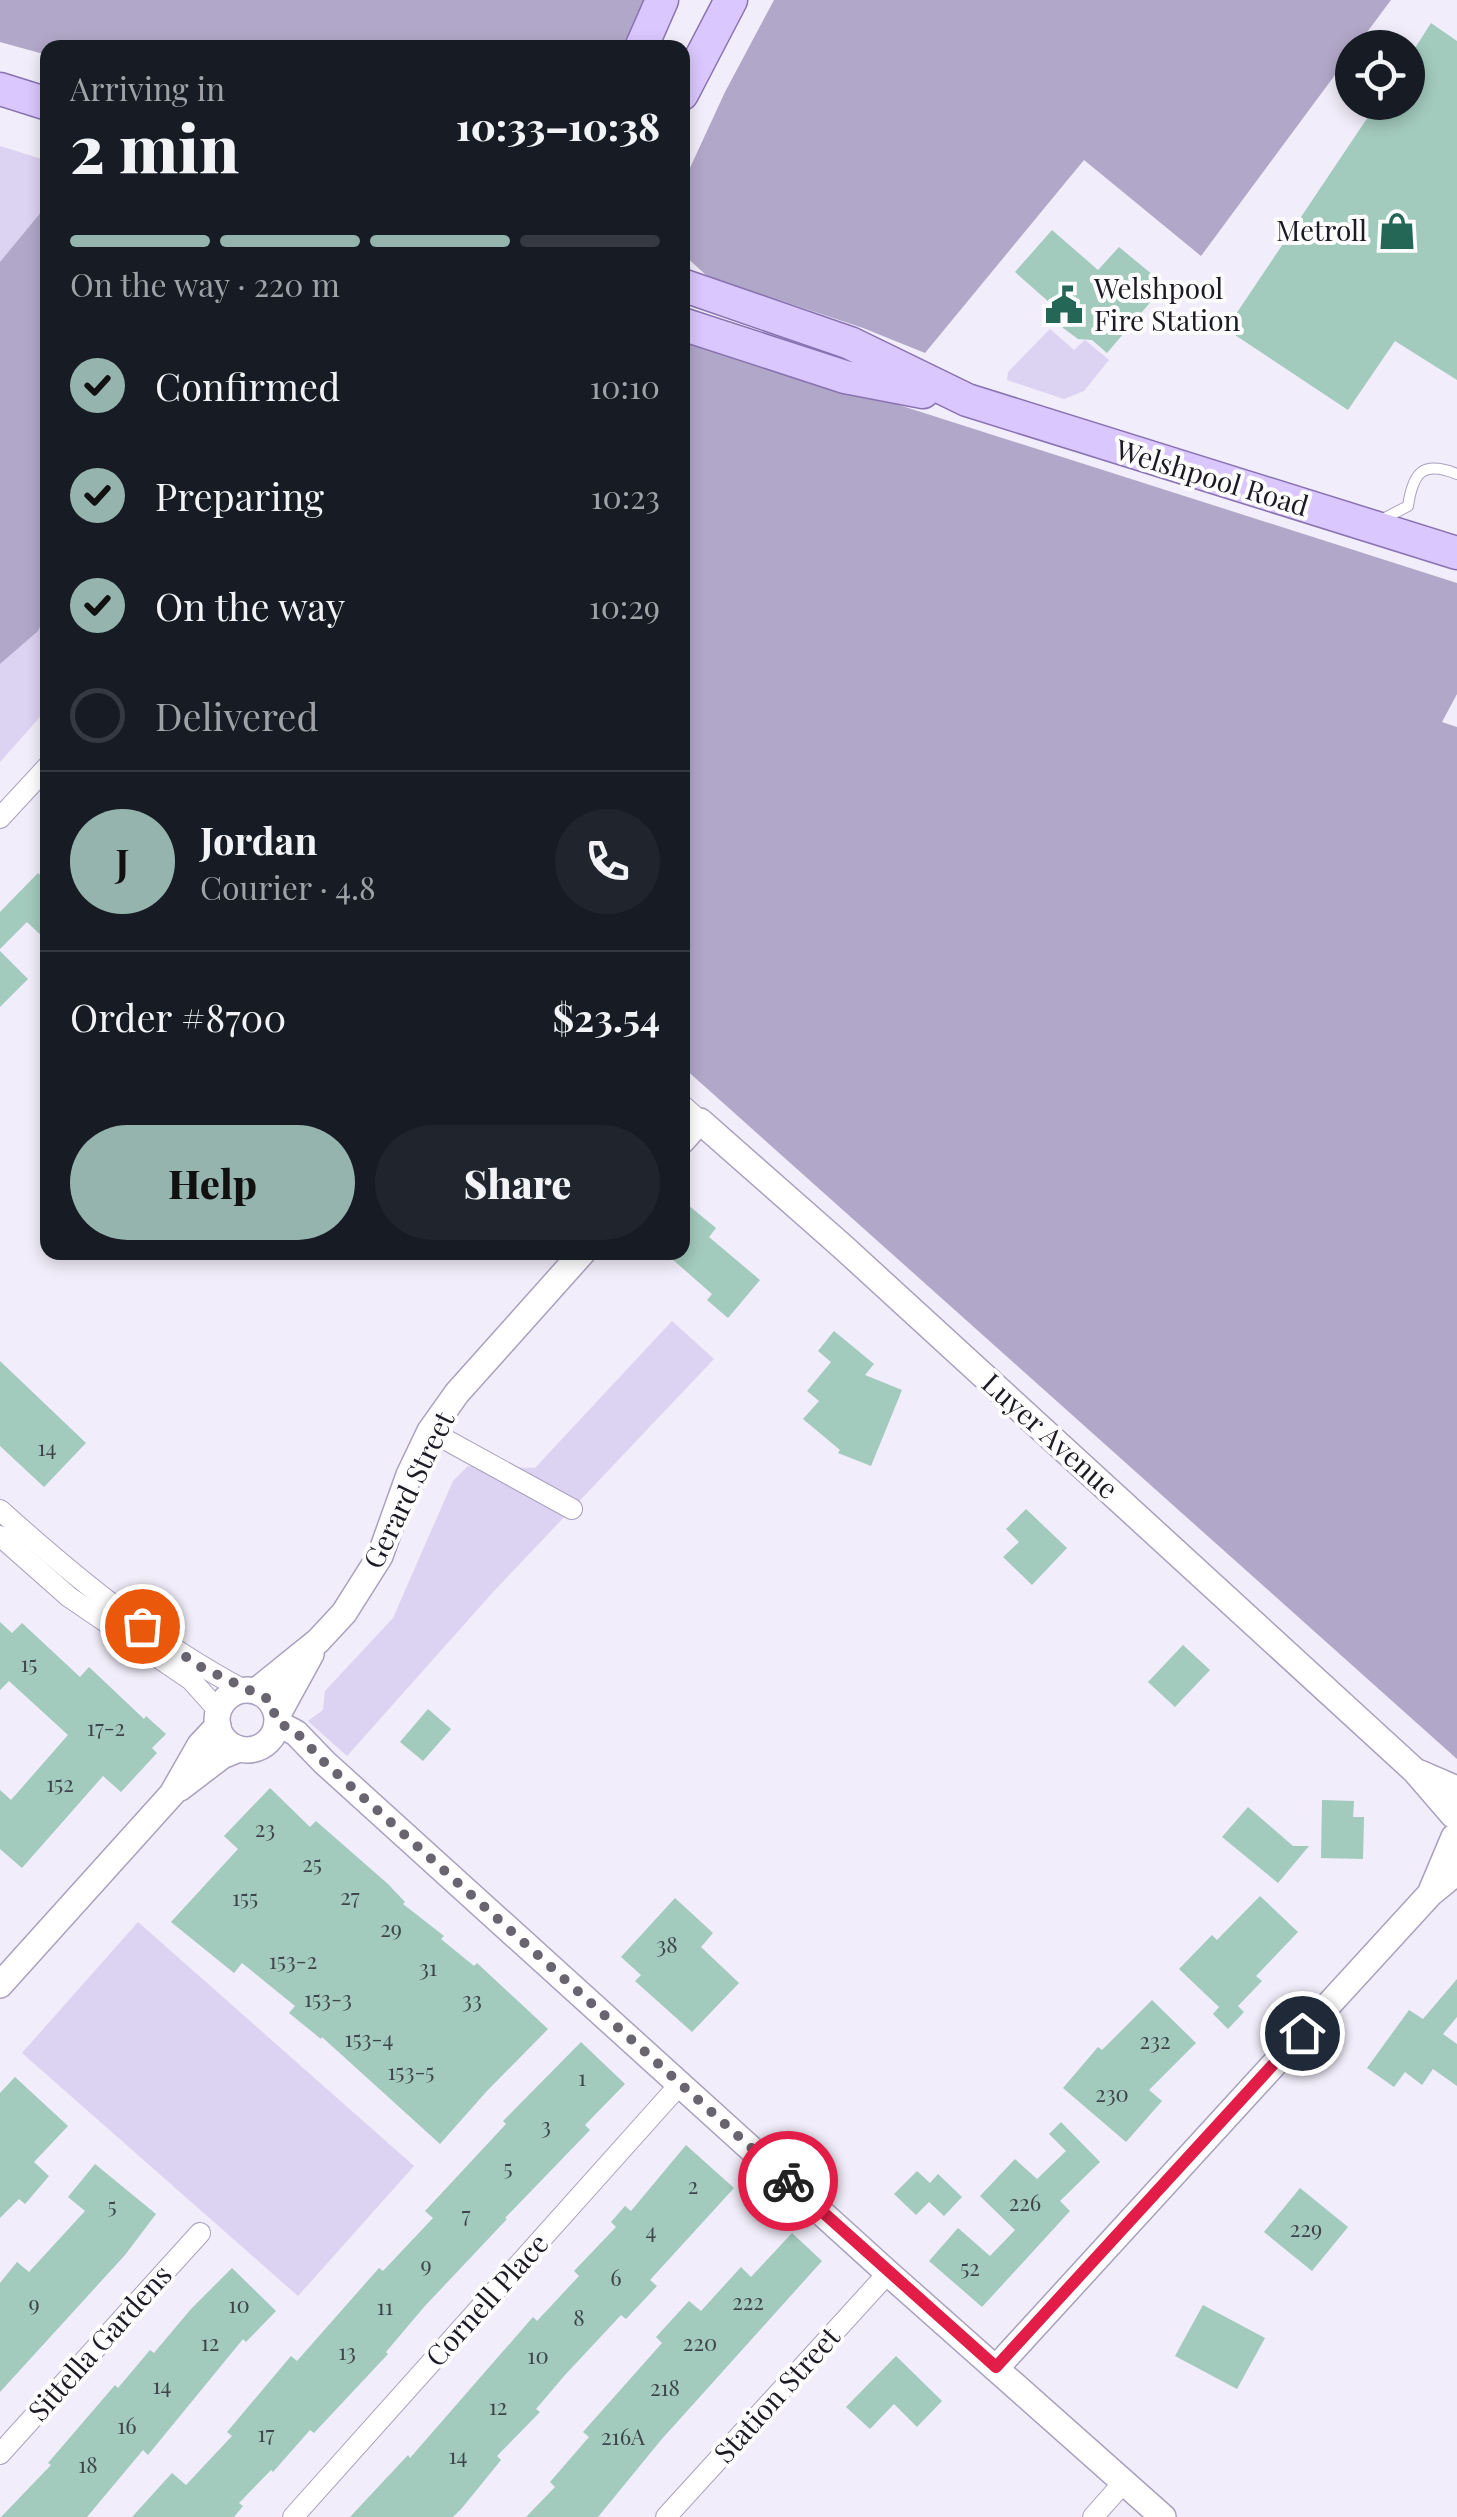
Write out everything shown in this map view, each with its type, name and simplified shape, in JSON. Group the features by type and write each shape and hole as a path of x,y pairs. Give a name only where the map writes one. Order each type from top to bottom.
{"main road":[{"path":"644,40 662,0"},
{"path":"690,79 731,0"},
{"path":"0,88 40,101"},
{"name":"Welshpool Road","path":"690,287 850,343 967,400"},
{"name":"Welshpool Road","path":"690,327 845,377 967,400 1457,553"}],"street":[{"path":"0,818 40,775"},
{"name":"Luyer Avenue","path":"691,1113 844,1247 1415,1771 1455,1825"},
{"name":"Gerard Street","path":"250,1690 318,1641 344,1613 380,1556 430,1431 457,1393 576,1260"},
{"path":"430,1431 572,1510"},
{"path":"0,1510 109,1604 199,1666 270,1700 274,1726 255,1748 239,1748 222,1756 172,1794 0,1986"},
{"path":"0,1536 69,1597 191,1680 218,1718 225,1740 239,1748"},
{"name":"Gerard Street","path":"274,1726 318,1641"},
{"path":"172,1794 228,1696 250,1690"},
{"path":"274,1726 296,1732 324,1762 1162,2517"},
{"name":"Luyer Avenue","path":"1415,1771 1457,1789"},
{"path":"1430,1894 1455,1825"},
{"path":"996,2367 1430,1894 1457,1872"},
{"name":"Cornell Place","path":"292,2517 681,2083"},
{"name":"Sittella Gardens","path":"0,2454 200,2233"},
{"name":"Station Street","path":"666,2517 888,2273"},
{"path":"1093,2517 1124,2482"}],"lane":[{"path":"1365,525 1400,513 1408,506 1411,484 1418,474 1432,468 1457,474"}],"shaded area":[{"path":"0,0 650,0 630,40 40,40 40,53 0,42"},
{"path":"774,0 1391,0 1369,30 1335,30 1335,75 1201,256 1084,160 925,353 707,276 690,260 690,168"},
{"path":"0,146 40,158 40,717 0,762"},
{"path":"40,213 40,627 0,664 0,262"},
{"path":"1050,329 1074,350 1085,340 1109,360 1084,391 1064,399 1007,380 1008,372"},
{"path":"690,338 1457,583 1457,694 1442,722 1457,727 1457,1759 690,1073"},
{"path":"672,1321 714,1359 494,1591 347,1756 308,1721 323,1710 325,1691 393,1618 453,1481 468,1466 535,1468"},
{"path":"138,1922 414,2166 298,2296 22,2053"}],"building":[{"path":"1431,23 1457,41 1457,380 1395,341 1348,410 1226,329 1366,120 1425,120 1425,32"},
{"path":"1052,230 1098,270 1119,247 1165,285 1107,353 1092,340 1078,339 1063,328 1058,310 1015,272"},
{"path":"40,875 40,934 27,922 0,949 0,912"},
{"path":"0,951 28,979 0,1007"},
{"path":"690,1207 716,1228 709,1237 760,1280 728,1318 707,1300 712,1294 673,1260 690,1260"},
{"path":"834,1331 874,1364 865,1375 902,1390 871,1466 838,1453 840,1450 803,1419 819,1401 807,1391 831,1362 818,1351"},
{"path":"0,1361 86,1443 44,1487 0,1446"},
{"path":"1026,1509 1067,1548 1032,1585 1003,1557 1019,1542 1006,1529"},
{"path":"0,1622 12,1633 22,1623 80,1677 89,1667 144,1719 146,1716 166,1734 152,1748 157,1753 121,1792 103,1776 22,1868 0,1849 0,1790 11,1800 68,1735 9,1681 0,1690"},
{"path":"1183,1645 1210,1670 1175,1707 1148,1682"},
{"path":"428,1709 451,1729 423,1761 400,1742"},
{"path":"270,1788 310,1827 316,1821 388,1884 403,1904 444,1936 441,1939 474,1966 477,1963 548,2029 440,2144 322,2037 289,2013 295,2006 242,1963 234,1973 171,1922 238,1849 224,1836"},
{"path":"1322,1800 1354,1801 1353,1817 1364,1817 1363,1859 1321,1858"},
{"path":"1248,1807 1293,1846 1309,1846 1278,1883 1222,1837"},
{"path":"1260,1896 1298,1932 1256,1976 1262,1981 1238,2006 1244,2012 1228,2029 1213,2014 1219,2007 1179,1969 1212,1935 1217,1940"},
{"path":"675,1898 713,1933 701,1947 739,1983 692,2032 635,1981 641,1975 621,1957"},
{"path":"1457,1979 1457,2017 1443,2034 1457,2044 1457,2086 1433,2069 1422,2085 1405,2072 1394,2087 1367,2068 1409,2010 1423,2019"},
{"path":"1152,2000 1196,2043 1149,2090 1162,2101 1126,2142 1063,2088 1098,2047 1102,2050"},
{"path":"581,2042 625,2084 585,2125 590,2130 505,2218 314,2433 310,2430 239,2503 243,2506 234,2517 132,2517 172,2473 186,2485 232,2436 227,2432 291,2356 297,2361 379,2268 383,2271 433,2218 425,2211 506,2124 503,2121"},
{"path":"15,2077 68,2126 34,2162 49,2176 25,2204 19,2199 0,2218 0,2093"},
{"path":"1061,2122 1100,2162 1060,2201 1070,2211 982,2307 929,2261 958,2228 990,2256 1015,2230 980,2196 1015,2159 1037,2179 1066,2151 1049,2134"},
{"path":"686,2145 734,2188 650,2280 657,2286 626,2319 621,2315 536,2409 540,2412 497,2456 501,2460 462,2508 453,2517 350,2517 408,2455 410,2458 533,2317 537,2321 579,2276 574,2271 616,2227 611,2222 625,2206 631,2211"},
{"path":"95,2164 156,2214 125,2255 0,2392 0,2283 17,2262 29,2272 85,2211 68,2197"},
{"path":"917,2171 930,2183 938,2174 962,2197 944,2216 929,2202 916,2215 894,2194"},
{"path":"1300,2188 1348,2227 1312,2271 1264,2232"},
{"path":"792,2233 822,2261 661,2440 598,2517 526,2517 555,2487 550,2482 589,2437 583,2432 662,2343 656,2337 689,2301 701,2311 741,2267 751,2277"},
{"path":"232,2268 276,2311 246,2342 243,2339 148,2455 143,2450 87,2517 1,2517 51,2465 48,2463 115,2385 118,2388 150,2350 154,2353"},
{"path":"1203,2305 1265,2338 1237,2389 1175,2356"},
{"path":"896,2356 942,2401 917,2427 894,2404 870,2429 846,2407"}],"way so far":[{"path":"142,1626 199,1666 270,1700 277,1722 296,1732 324,1762 788,2181"}],"place":[{"name":"Metroll","path":"1397,231"},
{"name":"Welshpool Fire Station","path":"1064,305"}],"route":[{"path":"788,2181 996,2367 1302,2033"}]}
